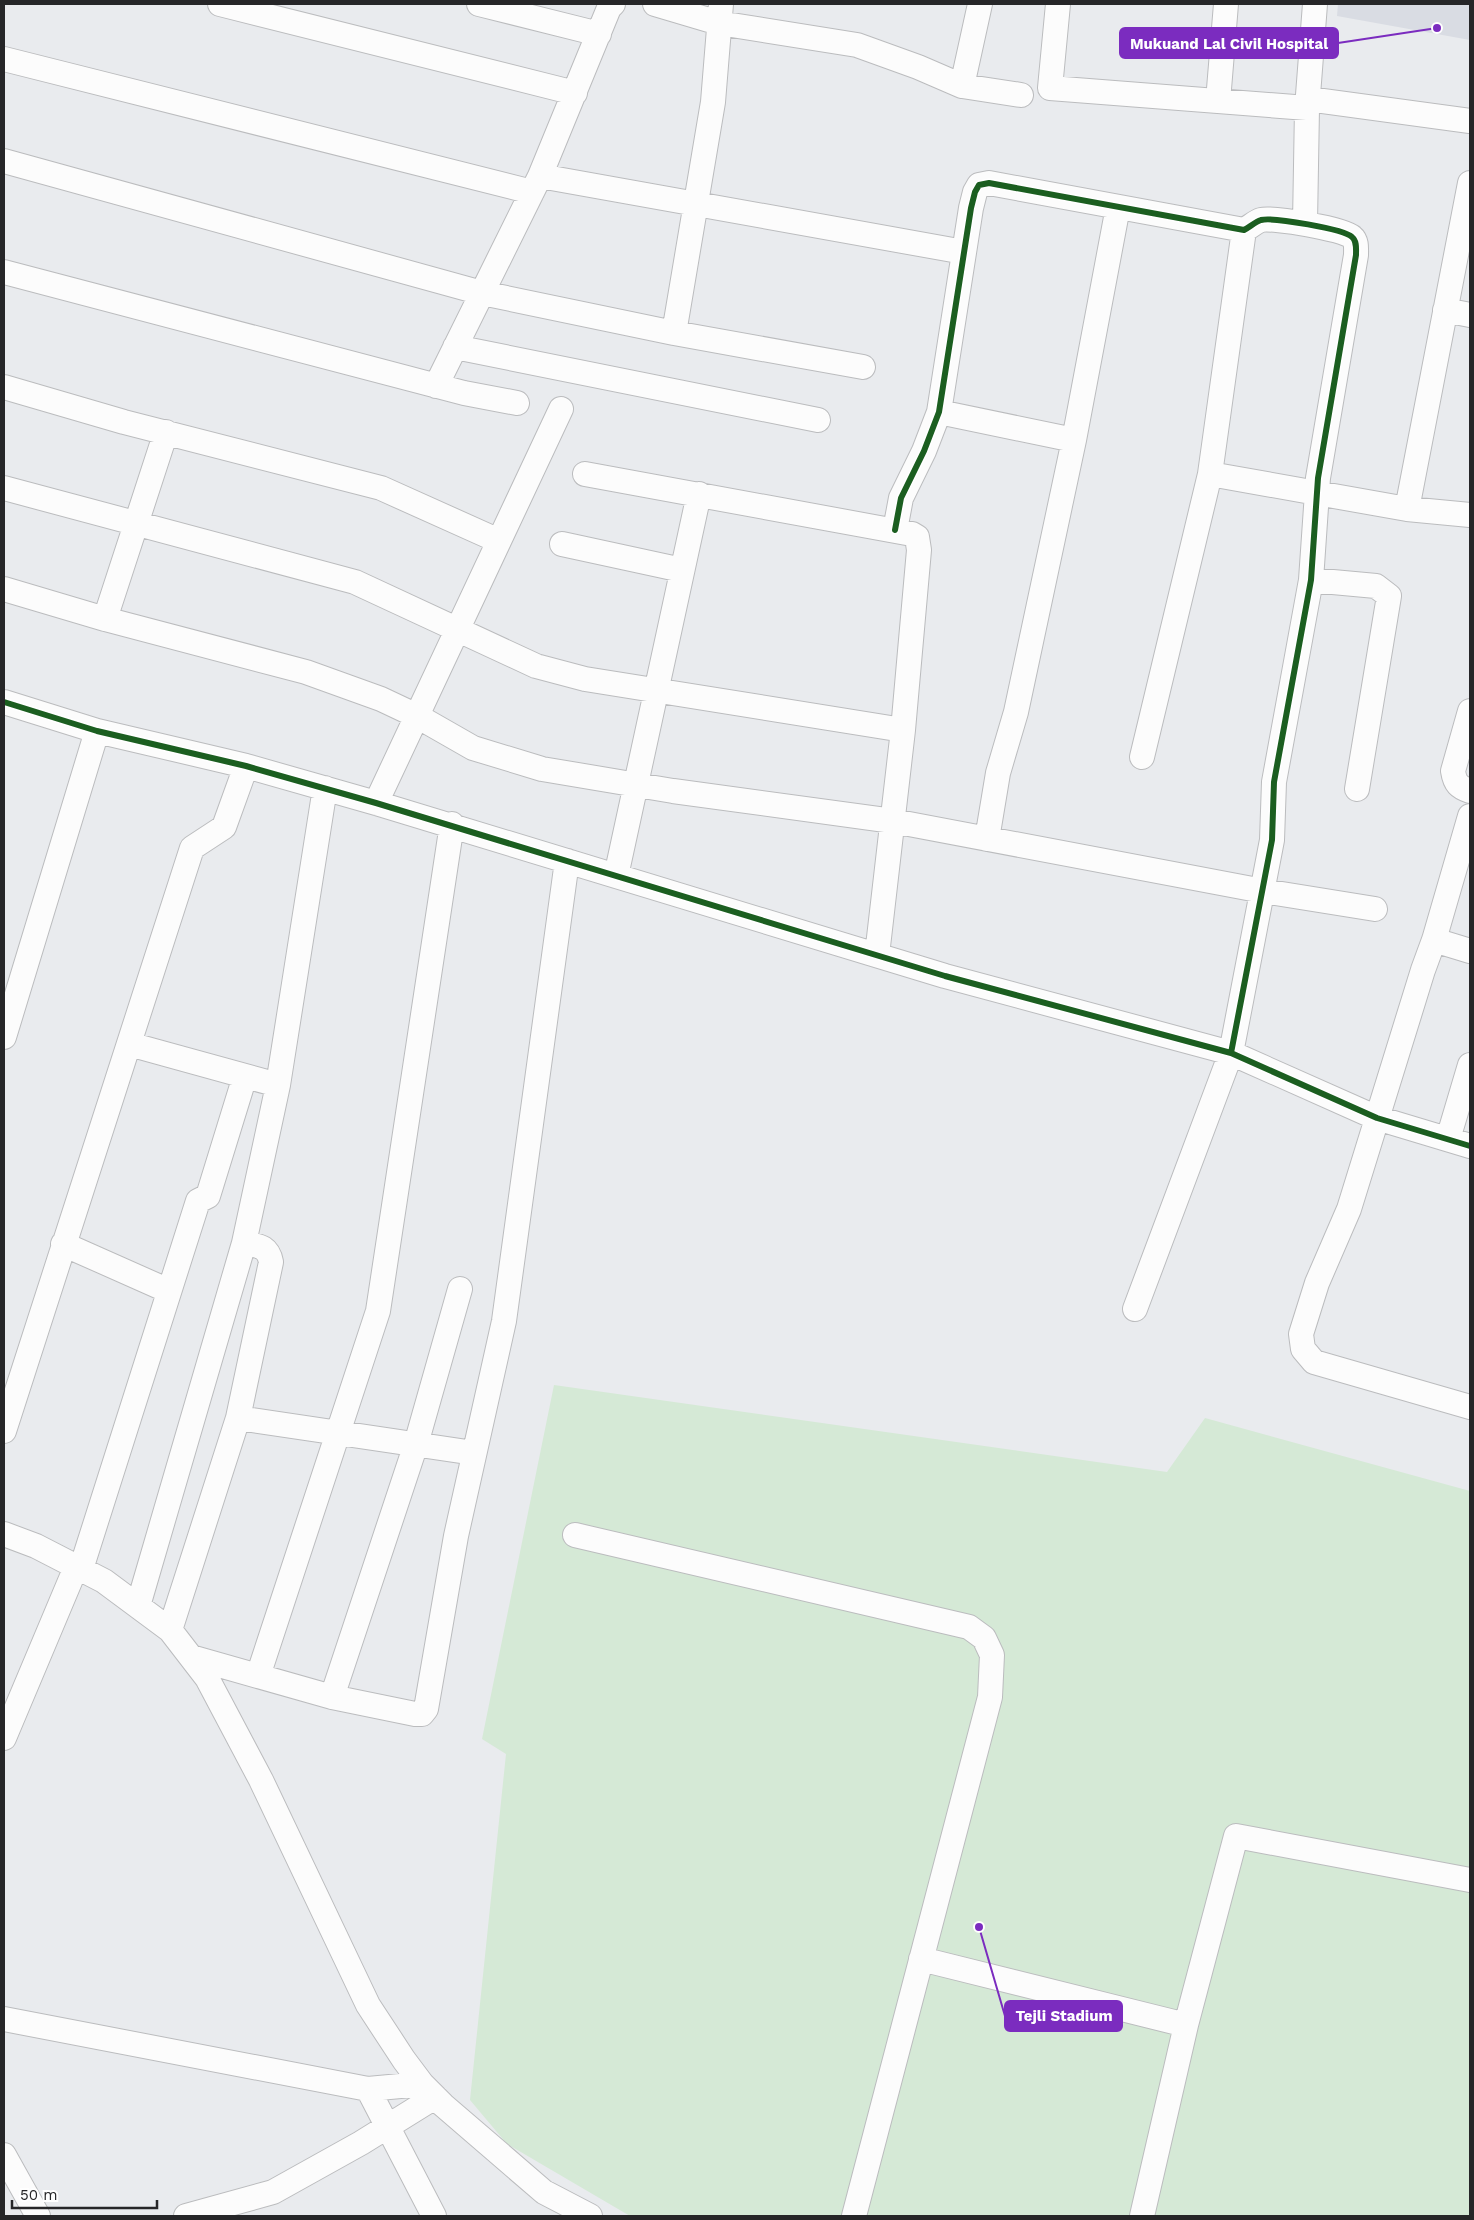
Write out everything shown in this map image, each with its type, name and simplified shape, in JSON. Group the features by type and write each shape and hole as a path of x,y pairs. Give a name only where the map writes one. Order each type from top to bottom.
{"street":[{"path":"220,4 575,93"},
{"path":"479,4 598,34"},
{"path":"436,386 536,184 609,8 614,4"},
{"path":"655,4 720,13 857,45 918,67 962,86 1021,95"},
{"path":"962,86 980,4"},
{"path":"1058,4 1050,88 1218,101 1307,104 1470,121"},
{"path":"1218,101 1226,4"},
{"path":"1305,223 1307,104 1315,4"},
{"path":"674,333 713,102 720,13"},
{"path":"4,59 536,184 696,203 964,252"},
{"path":"4,161 482,293 674,333 863,366"},
{"path":"895,530 900,498 924,451 939,412 971,208 979,185 989,183 1244,230 1261,220 1270,219 1305,223 1346,233 1353,237 1356,245 1318,478 1312,580 1274,782 1272,840 1231,1053 1135,1309"},
{"path":"1407,509 1470,183"},
{"path":"987,839 998,773 1016,712 1074,440 1118,207"},
{"path":"1142,758 1210,474 1244,230"},
{"path":"4,272 436,386 517,403"},
{"path":"1445,310 1470,315"},
{"path":"455,347 818,420"},
{"path":"4,387 166,432 381,488 499,541"},
{"path":"376,803 562,409"},
{"path":"939,412 1074,440"},
{"path":"105,619 166,432"},
{"path":"585,474 895,530 917,537 919,545 903,730 877,955"},
{"path":"1210,474 1407,509 1470,515"},
{"path":"4,488 355,582 536,666 585,679 903,730"},
{"path":"616,876 699,494"},
{"path":"562,544 682,570"},
{"path":"1312,580 1376,586 1389,596 1358,789"},
{"path":"4,589 105,619 306,672 380,699 417,716 473,748 542,769 636,785 893,821 1263,891 1375,909"},
{"path":"5,706 97,731 246,766 325,788 452,824 945,976 1231,1053 1377,1118 1459,1142 1470,1065"},
{"path":"1470,711 1454,771 1454,780 1460,788 1470,791"},
{"path":"5,1025 97,731"},
{"path":"4,1431 192,848 224,827 246,766"},
{"path":"138,1606 244,1243 278,1085 325,788"},
{"path":"1470,816 1434,940 1422,970 1349,1209 1317,1283 1301,1334 1303,1349 1314,1362 1470,1406"},
{"path":"258,1676 378,1310 452,824"},
{"path":"191,1657 332,1697 415,1714 422,1714 426,1709 456,1536 504,1321 567,861"},
{"path":"1434,940 1470,952"},
{"path":"129,1044 278,1085"},
{"path":"4,1738 79,1568 198,1201 208,1196 245,1076"},
{"path":"170,1630 238,1418 272,1262 270,1253 265,1248 244,1243"},
{"path":"63,1244 169,1291"},
{"path":"332,1697 416,1444 460,1290"},
{"path":"238,1418 474,1453"},
{"path":"4,1534 36,1546 104,1581 170,1630 207,1678 261,1780 368,2005 428,2090 544,2192 590,2216"},
{"path":"575,1535 969,1627 984,1638 992,1654 990,1697 854,2216"},
{"path":"1142,2216 1186,2025 1236,1836 1470,1880"},
{"path":"921,1959 1186,2025"},
{"path":"4,2019 368,2089 428,2090"},
{"path":"368,2089 434,2216"},
{"path":"186,2216 273,2192 388,2127 428,2090"},
{"path":"4,2155 38,2216"}],"shaded area":[{"path":"1338,4 1470,4 1470,40 1337,16"}],"green space":[{"path":"554,1385 1167,1472 1205,1418 1470,1491 1470,2216 630,2216 507,2144 470,2100 506,1754 482,1739"}],"cycle path":[{"path":"895,530 901,498 924,451 939,412 971,208 979,185 989,183 1244,230 1261,220 1293,222 1323,227 1346,234 1354,239 1356,255 1318,478 1311,580 1274,782 1272,840 1231,1053"},
{"path":"4,702 97,731 246,766 376,803 945,976 1231,1053 1377,1118 1470,1146"}],"place":[{"name":"Mukuand Lal Civil Hospital","path":"1437,28"},
{"name":"Tejli Stadium","path":"979,1927"}]}
